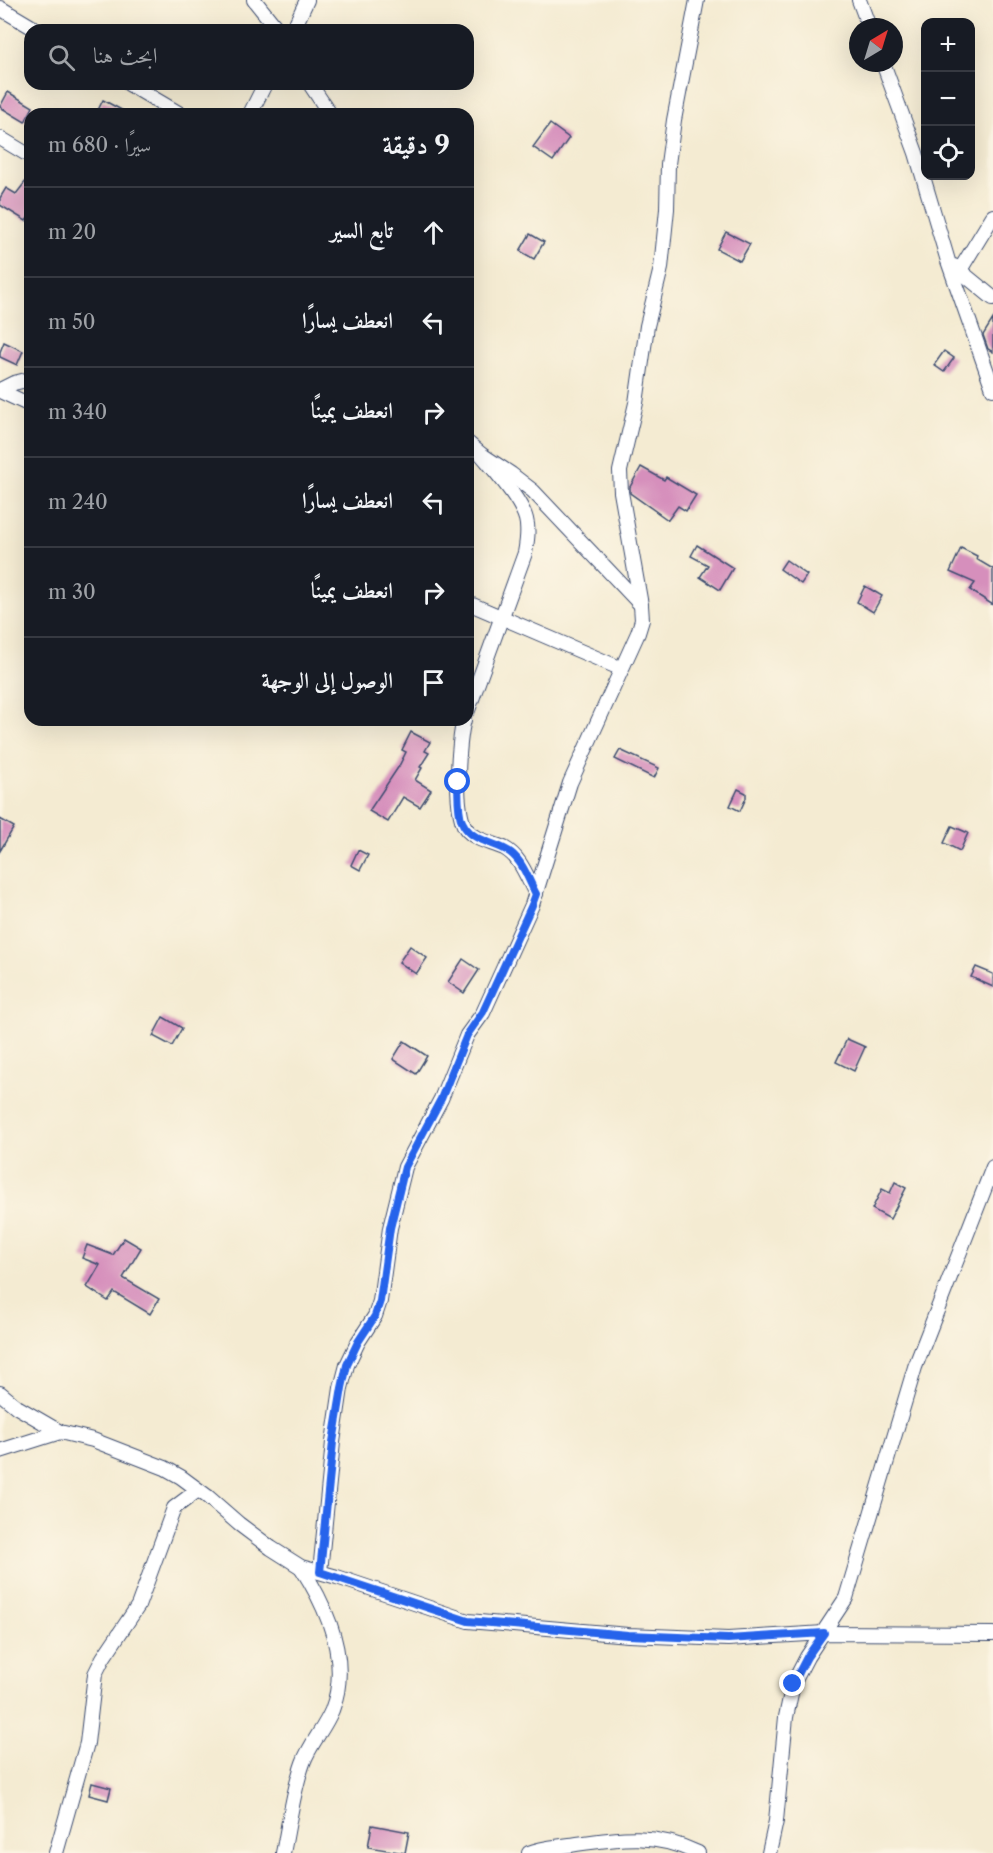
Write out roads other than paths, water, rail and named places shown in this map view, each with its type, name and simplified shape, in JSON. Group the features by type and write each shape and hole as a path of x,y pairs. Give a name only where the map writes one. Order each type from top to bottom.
{"street":[{"path":"254,0 273,24"},
{"path":"296,24 307,0"},
{"path":"320,1572 333,1442 342,1388 347,1365 358,1342 375,1316 380,1301 390,1228 405,1167 441,1099 467,1035 483,1012 532,905 570,783 642,620 621,492 620,471 636,403 647,326 661,268 667,209 668,164 697,0"},
{"path":"859,0 866,18"},
{"path":"0,8 27,24"},
{"path":"886,72 916,153 948,261 993,389"},
{"path":"139,90 170,108"},
{"path":"253,108 262,90"},
{"path":"314,90 326,108"},
{"path":"0,138 24,152"},
{"path":"960,270 993,216"},
{"path":"948,261 993,298"},
{"path":"0,390 24,380"},
{"path":"0,390 24,402"},
{"path":"474,448 533,491 641,605"},
{"path":"474,694 525,553 528,533 526,519 515,498 482,455"},
{"path":"474,606 622,669"},
{"path":"463,726 458,782 462,824 475,838 512,853 536,894"},
{"path":"770,1853 776,1821 789,1698 800,1669 839,1609 849,1589 915,1367 993,1167"},
{"path":"0,1393 16,1407 60,1432 93,1440 165,1468 198,1490 238,1524 301,1567 468,1621 628,1635 728,1639 824,1633 993,1634"},
{"path":"0,1451 60,1432"},
{"path":"56,1853 87,1743 95,1674 138,1606 174,1508 198,1490"},
{"path":"283,1853 304,1761 332,1710 337,1690 338,1670 334,1634 317,1592 301,1567"},
{"path":"529,1853 598,1841 640,1837 661,1840 698,1853"}]}
